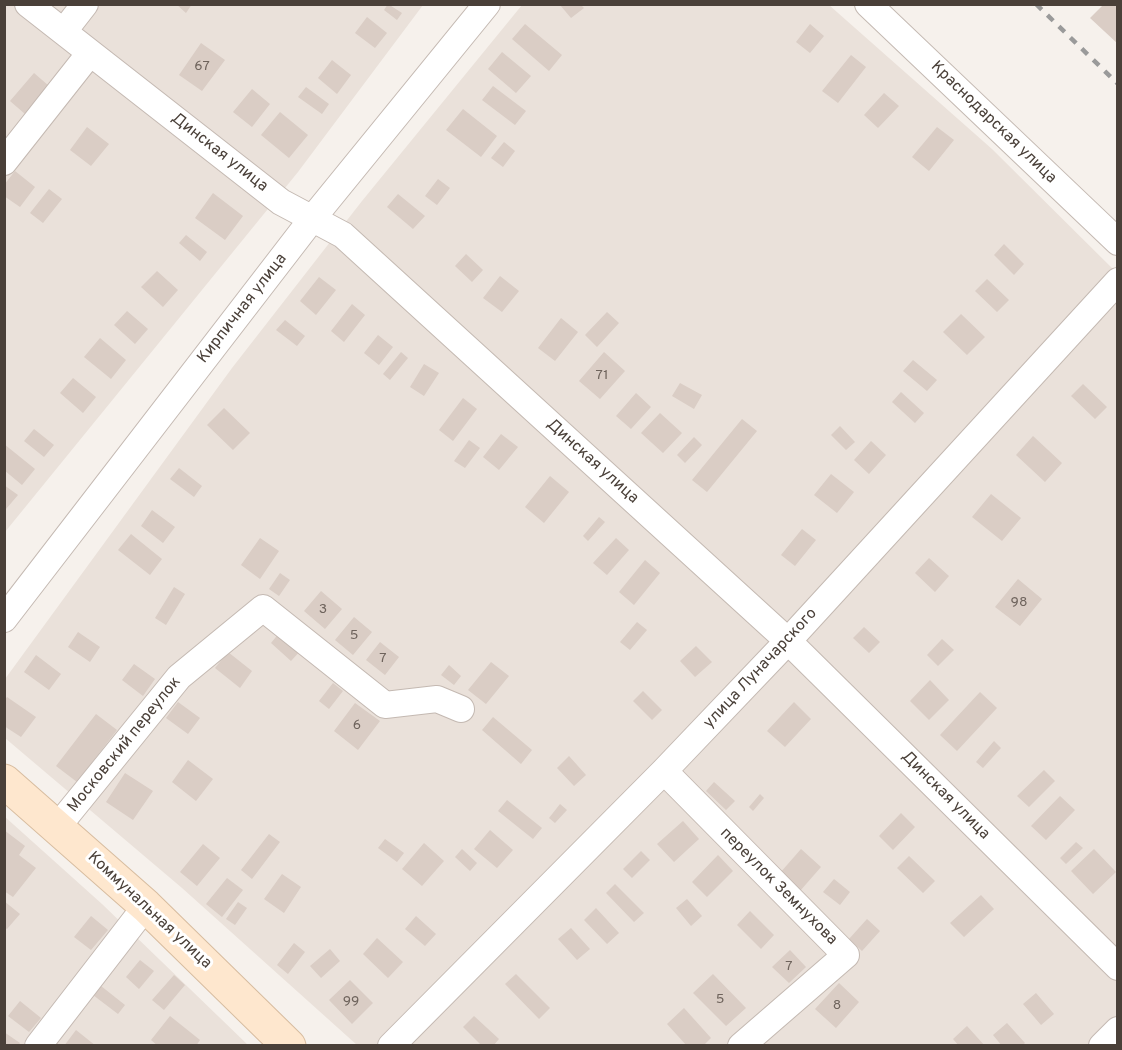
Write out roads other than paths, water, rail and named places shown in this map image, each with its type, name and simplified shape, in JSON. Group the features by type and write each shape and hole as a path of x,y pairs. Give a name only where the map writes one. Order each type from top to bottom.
{"street":[{"name":"Динская улица","path":"28,4 281,202 343,235 788,641 1118,967"},
{"path":"64,31 85,4"},
{"name":"Кирпичная улица","path":"4,619 312,219 487,4"},
{"name":"Краснодарская улица","path":"868,4 1118,242"},
{"path":"4,162 90,52"},
{"name":"улица Луначарского","path":"391,1046 664,771 788,641 1118,281"},
{"name":"Московский переулок","path":"58,826 179,677 263,608 385,705 437,699 460,709"},
{"name":"переулок Земнухова","path":"664,771 846,955 741,1046"},
{"name":"Коммунальная улица","path":"4,781 58,826 146,906 289,1046"},
{"path":"38,1046 146,906"},
{"path":"1102,1046 1118,1030"}],"railway":[{"path":"1036,4 1118,84"}]}
